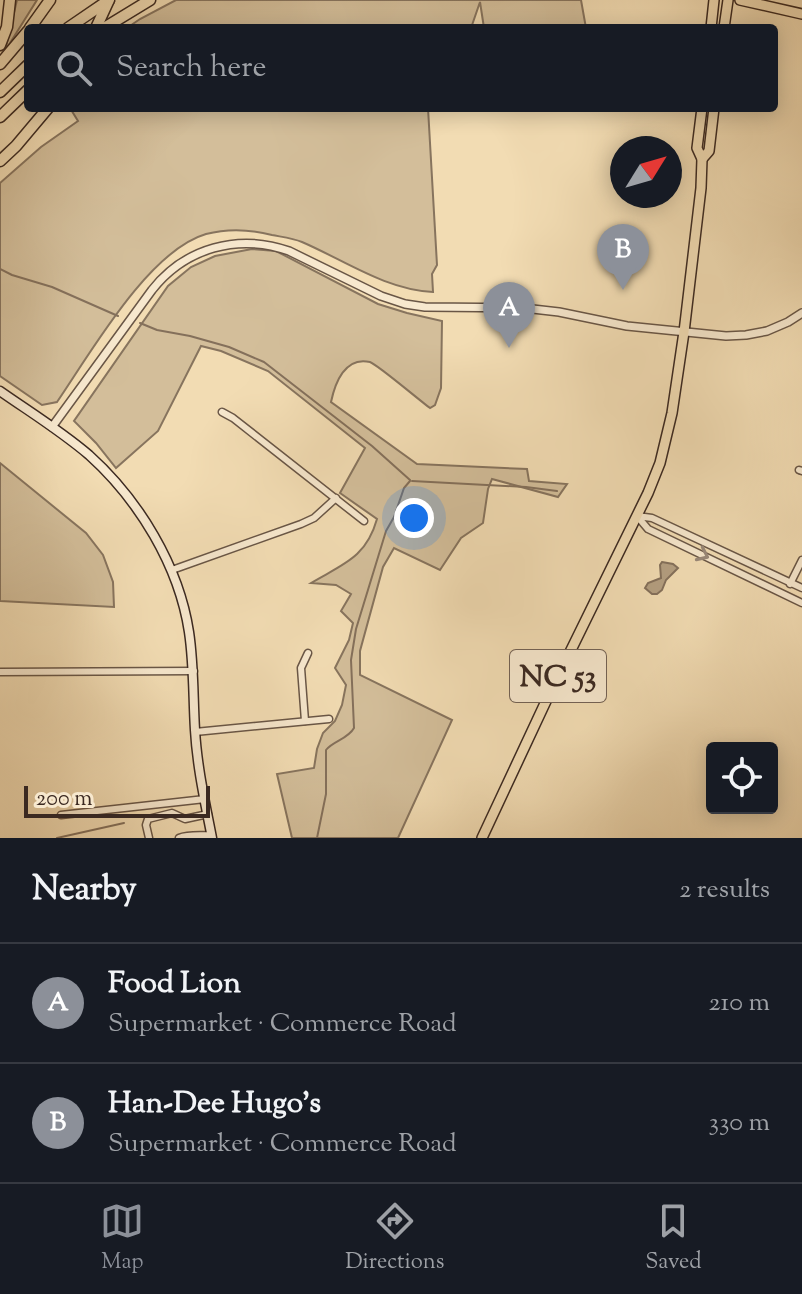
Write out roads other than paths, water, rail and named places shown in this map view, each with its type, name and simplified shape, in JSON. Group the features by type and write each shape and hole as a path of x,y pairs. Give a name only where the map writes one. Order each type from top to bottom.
{"highway":[{"path":"0,45 7,27 10,0"},
{"path":"33,24 50,0"},
{"path":"74,24 109,0"},
{"path":"98,24 109,0"},
{"path":"111,24 150,0"},
{"path":"0,64 24,35"},
{"path":"0,92 24,69"},
{"path":"0,117 24,94"},
{"path":"0,161 45,112"}],"main road":[{"path":"711,24 714,0"},
{"path":"725,24 728,0"},
{"path":"740,0 802,14"},
{"name":"NC 53","path":"482,838 661,460 672,413 684,332 701,188 702,159 697,148 702,112"},
{"name":"NC 53","path":"702,159 709,151 714,112"},
{"path":"0,391 89,456 122,490 147,524 172,570 189,629 194,671 195,732 212,836"}],"street":[{"path":"52,427 167,273 198,253 234,243 261,243 289,251 381,296 425,307 524,308 627,326 726,336 758,333 782,325 802,313"},
{"path":"222,412 364,521"},
{"path":"172,570 301,524 314,518 336,498"},
{"path":"637,516 652,518 802,588"},
{"path":"637,516 648,529 802,603"},
{"path":"786,595 802,560"},
{"path":"305,721 301,668 308,653"},
{"path":"0,672 194,671"},
{"path":"195,732 329,719"},
{"path":"61,815 205,799"},
{"path":"149,838 148,819 172,813 185,819 208,814"},
{"path":"179,838 212,836"}],"waterway":[{"path":"0,269 52,287 118,316"},
{"path":"140,323 229,347 264,362 372,446 410,480"},
{"path":"317,838 326,794 326,750 354,728 351,660 356,629 386,531 410,481"},
{"path":"412,481 557,491"},
{"path":"57,838 124,823"}],"place":[{"name":"Han-Dee Hugo's","path":"623,290"},
{"name":"Food Lion","path":"509,348"}]}
